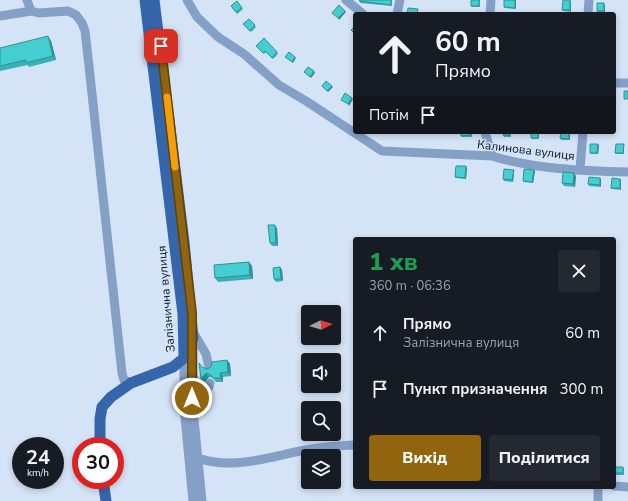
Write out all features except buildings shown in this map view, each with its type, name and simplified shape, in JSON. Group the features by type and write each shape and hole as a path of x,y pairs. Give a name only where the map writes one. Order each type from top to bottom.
{"main road":[{"name":"Залізнична вулиця","path":"145,0 183,314 184,358"},
{"name":"Залізнична вулиця","path":"154,0 166,85 192,334 184,358"},
{"path":"100,437 102,407 111,397 131,383 173,367 184,358"},
{"path":"104,489 106,501"}],"street":[{"path":"26,0 31,11"},
{"name":"Калинова вулиця","path":"187,0 197,17 218,37 244,54 279,85 306,100 353,132"},
{"path":"346,0 361,12"},
{"path":"397,12 400,0"},
{"path":"490,12 491,0"},
{"path":"588,12 589,0"},
{"path":"0,16 31,11 39,13 68,12 76,15 82,23 85,31 122,373 124,380 131,383"},
{"path":"616,83 628,83"},
{"name":"Калинова вулиця","path":"357,134 382,151 492,156 506,160 580,169 628,172"},
{"path":"486,134 492,156"},
{"path":"580,169 583,134"},
{"path":"192,334 206,354 209,367"},
{"path":"192,334 192,398 202,501"},
{"path":"184,358 184,407 193,501"},
{"path":"192,398 209,387 210,383"},
{"path":"198,458 207,462 232,464 273,458 301,451 353,445"},
{"path":"616,486 628,487"},
{"path":"598,489 598,501"}],"slow traffic":[{"path":"167,97 175,167"}],"route":[{"path":"161,46 192,313 192,398"}]}
